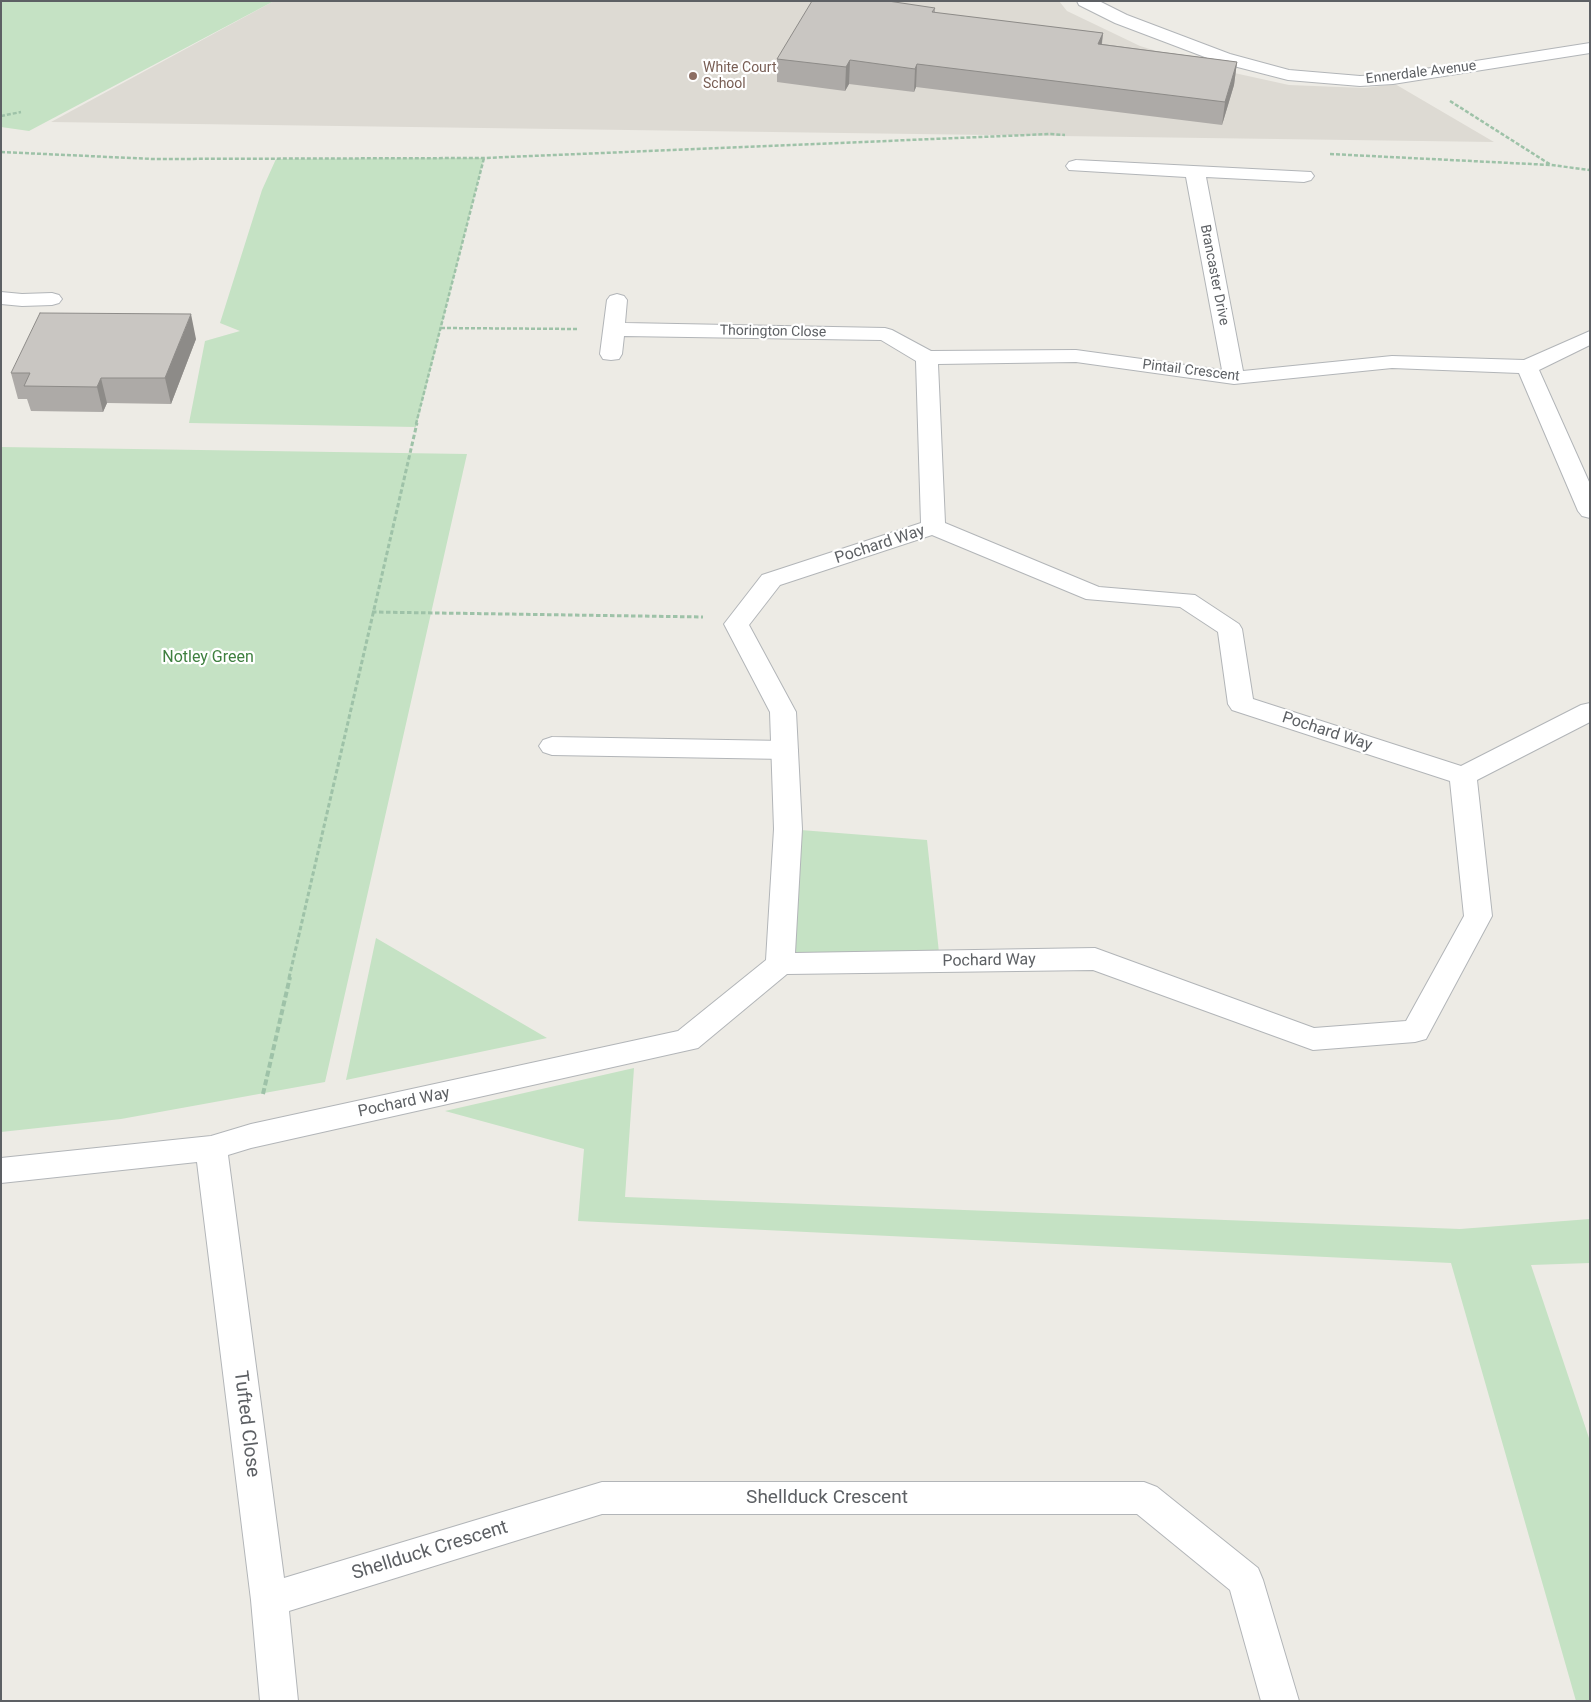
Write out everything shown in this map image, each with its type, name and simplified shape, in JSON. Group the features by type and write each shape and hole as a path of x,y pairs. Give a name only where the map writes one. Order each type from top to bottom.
{"street":[{"name":"Ennerdale Avenue","path":"1085,1 1121,19 1215,54 1288,76 1360,81 1411,77 1590,48"},
{"path":"1076,166 1304,176"},
{"name":"Brancaster Drive","path":"1195,171 1234,378"},
{"path":"1,298 22,300 52,299"},
{"path":"611,354 616,300"},
{"name":"Thorington Close","path":"613,330 884,334 927,358"},
{"path":"1590,337 1527,367 1590,511"},
{"name":"Pintail Crescent","path":"927,358 1076,356 1234,378 1392,362 1527,367"},
{"path":"927,358 933,527"},
{"name":"Pochard Way","path":"1,1171 211,1148 250,1136 688,1040 780,964 1095,959 1313,1039 1415,1031 1478,916 1463,776 1241,704 1230,629 1186,600 1095,594 933,527 771,580 741,617"},
{"path":"741,617 736,624 784,712 788,829 780,964"},
{"path":"1463,776 1590,711"},
{"path":"552,746 785,750"},
{"name":"Tufted Close","path":"211,1148 269,1600 279,1701"},
{"name":"Shellduck Crescent","path":"269,1600 602,1498 1144,1498 1245,1580 1280,1701"}],"path":[{"path":"1411,77 1551,165"},
{"path":"1,116 21,112"},
{"path":"1,152 153,159 484,158 1031,135 1071,136"},
{"path":"1325,154 1551,165 1590,170"},
{"path":"262,1096 406,465 484,158"},
{"path":"441,328 613,330"},
{"path":"372,612 741,617"}],"shaded area":[{"name":"White Court School","path":"274,1 1059,1 1067,11 1140,46 1216,69 1289,85 1365,88 1395,84 1494,142 51,122"}],"green space":[{"path":"1,1 274,1 29,131 1,127"},
{"path":"484,158 416,427 189,423 205,341 240,331 220,323 262,190 276,159"},
{"name":"Notley Green","path":"1,447 467,454 325,1082 121,1119 1,1132"},
{"path":"788,829 927,840 940,962 780,964"},
{"path":"376,938 547,1038 346,1080"},
{"path":"634,1068 625,1197 1460,1229 1590,1219 1590,1263 1531,1265 1590,1441 1590,1701 1576,1701 1451,1263 578,1221 584,1149 445,1111"}],"building":[{"path":"812,1 888,1 935,8 932,12 1103,33 1098,44 1237,62 1225,102 917,64 915,69 850,60 846,67 777,59"},
{"path":"40,313 191,314 165,378 101,378 97,387 24,386 30,373 11,373"}],"place":[{"name":"White Court School","path":"693,76"}]}
